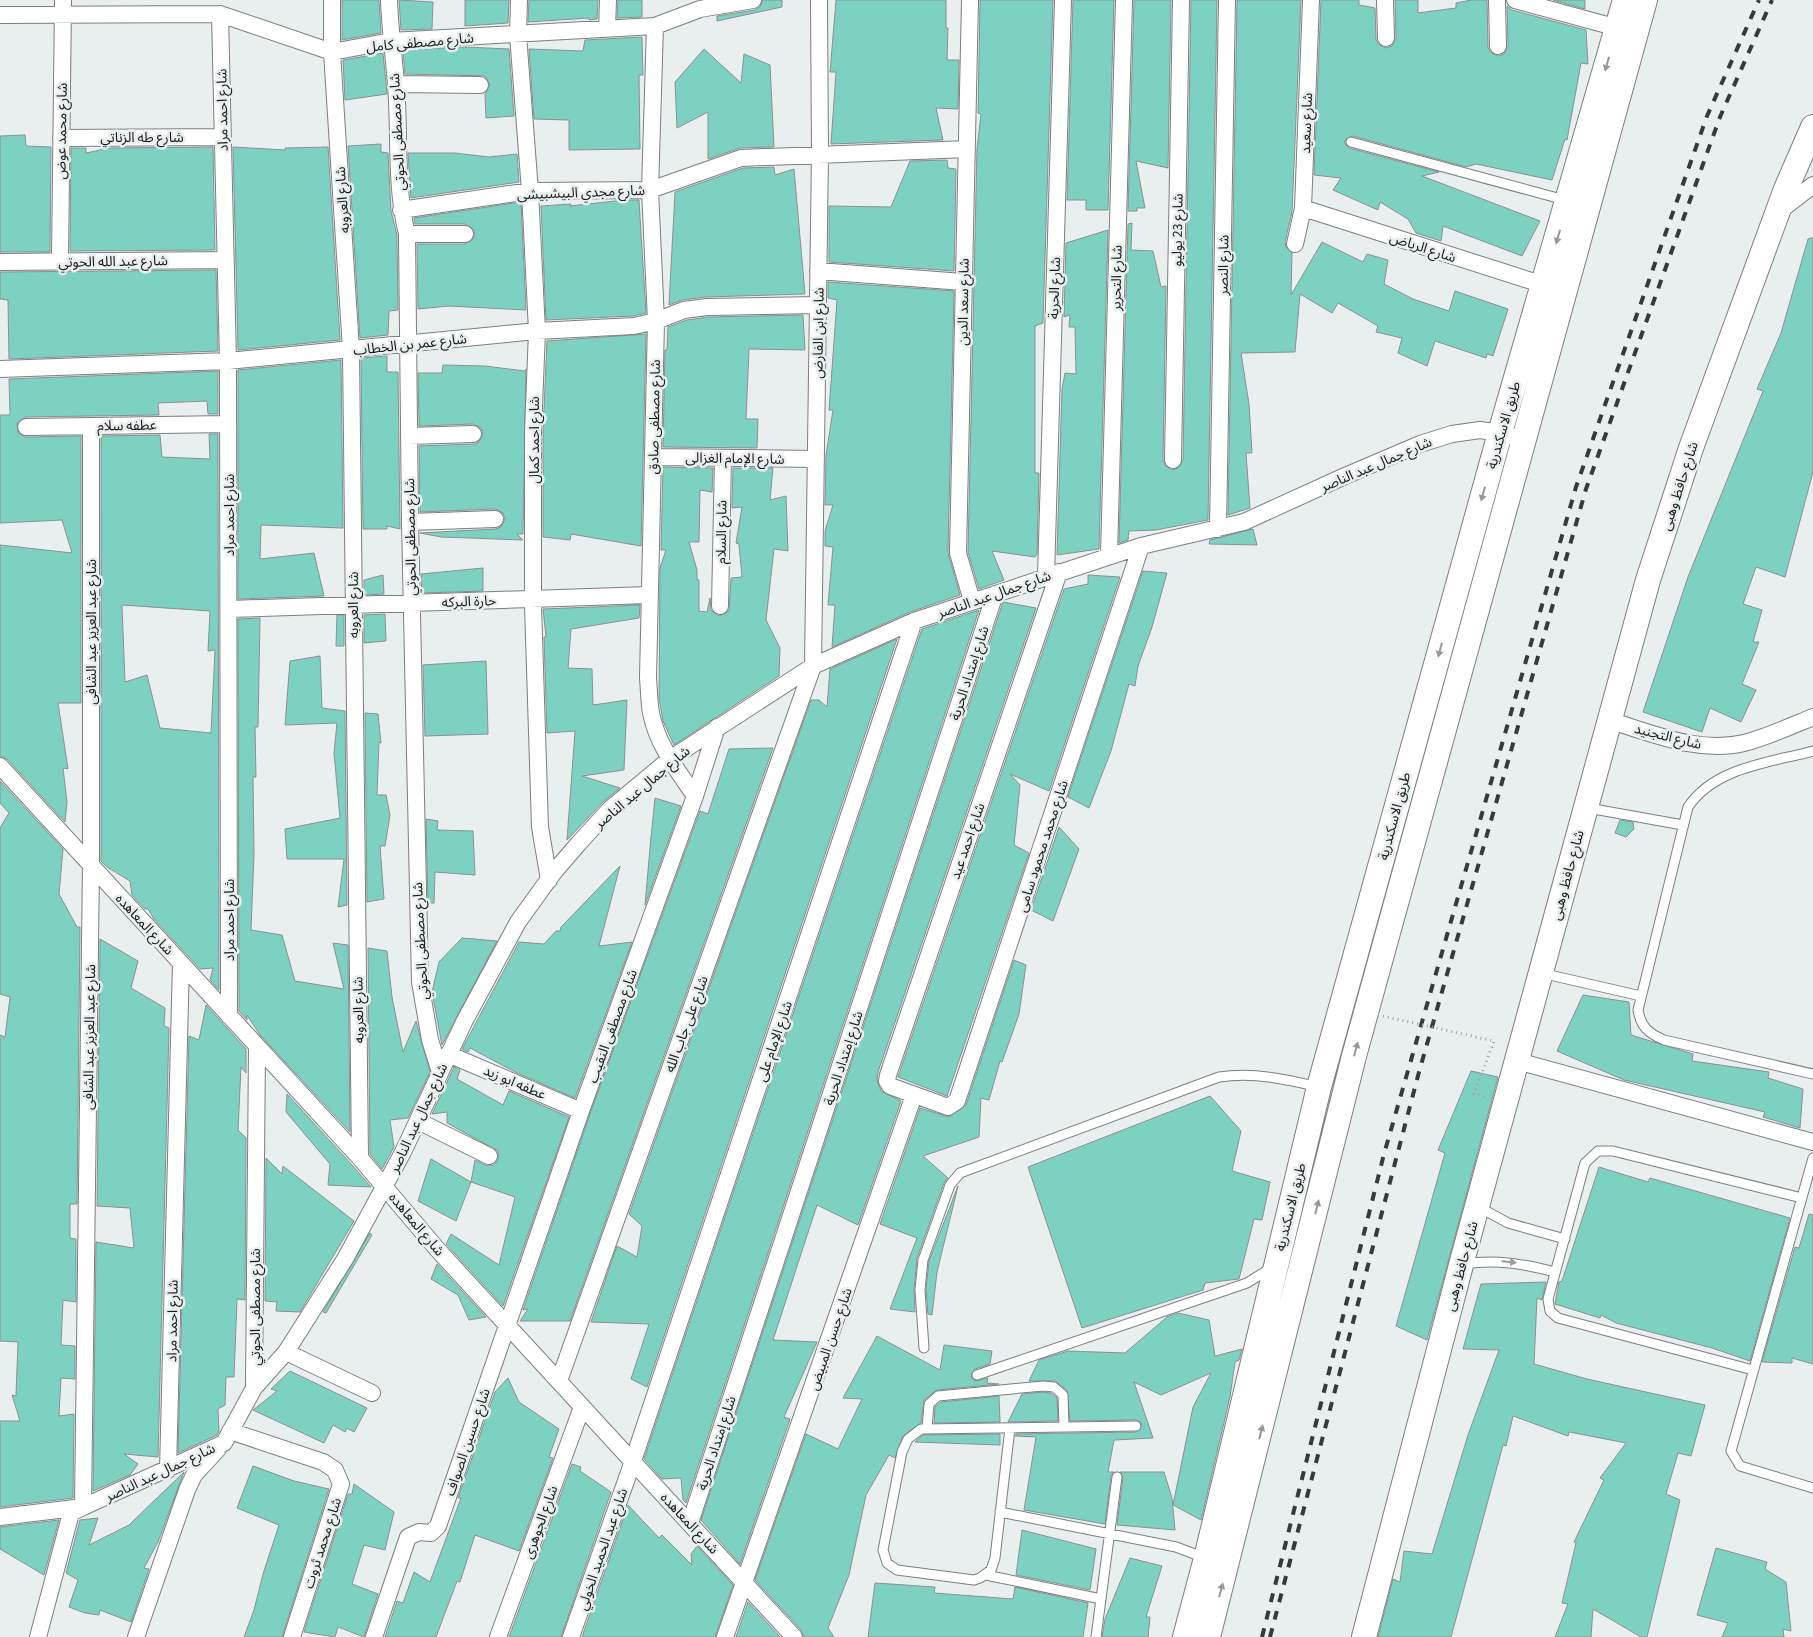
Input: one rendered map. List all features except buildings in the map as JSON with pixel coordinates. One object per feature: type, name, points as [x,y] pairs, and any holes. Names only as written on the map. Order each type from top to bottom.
[{"type":"main road","name":"طريق الاسكندرية","points":[[1185,1637],[1217,1561],[1311,1233],[1511,436],[1544,285],[1626,0]]},
{"type":"main road","name":"طريق الاسكندرية","points":[[1208,1637],[1217,1561],[1275,1266],[1319,1087],[1511,436],[1645,0]]},
{"type":"main road","name":"شارع حافظ وهبى","points":[[1364,1637],[1461,1265],[1608,720],[1648,580],[1690,448],[1777,212],[1813,127]]},
{"type":"main road","points":[[1286,1222],[1299,1233],[1311,1233]]},
{"type":"main road","points":[[1275,1266],[1289,1261],[1301,1268]]},
{"type":"street","name":"شارع العروبه","points":[[332,0],[332,52],[352,350],[352,606],[360,1158]]},
{"type":"street","name":"شارع مصطفى الحوتي","points":[[389,0],[396,84],[401,210],[407,234],[411,603],[420,982],[430,1040],[440,1072]]},
{"type":"street","name":"شارع احمد كمال","points":[[519,0],[518,35],[530,191],[537,331],[533,432],[533,599],[540,827],[548,880]]},
{"type":"street","points":[[607,29],[608,0]]},
{"type":"street","name":"شارع مصطفى كامل","points":[[0,15],[63,7],[188,7],[220,14],[332,52],[391,41],[655,26],[700,4],[753,0]]},
{"type":"street","name":"شارع ابن الفارض","points":[[813,666],[820,154],[819,0]]},
{"type":"street","name":"شارع سعد الدين","points":[[970,0],[958,553],[972,601]]},
{"type":"street","name":"شارع الحرية","points":[[1052,574],[1063,0]]},
{"type":"street","name":"شارع التحرير","points":[[1109,555],[1124,0]]},
{"type":"street","name":"شارع 23 يوليو","points":[[1173,460],[1181,0]]},
{"type":"street","name":"شارع النصر","points":[[1218,529],[1228,0]]},
{"type":"street","name":"شارع سعيد","points":[[1296,244],[1303,208],[1311,0]]},
{"type":"street","points":[[1385,0],[1386,38]]},
{"type":"street","points":[[1497,0],[1498,46]]},
{"type":"street","points":[[1515,0],[1618,28]]},
{"type":"street","name":"شارع محمد عوض","points":[[60,262],[63,7]]},
{"type":"street","name":"شارع احمد مراد","points":[[220,14],[228,361],[230,609],[229,1016]]},
{"type":"street","name":"شارع مصطفى صادق","points":[[655,26],[650,190],[656,321],[654,457],[648,595],[648,678],[651,713],[658,736],[670,759],[695,796]]},
{"type":"street","points":[[396,84],[480,85]]},
{"type":"street","name":"شارع طه الزناتي","points":[[61,138],[223,137]]},
{"type":"street","name":"شارع مجدي البيشبيشى","points":[[401,210],[530,191],[650,190],[742,158],[967,149]]},
{"type":"street","points":[[1777,212],[1813,185]]},
{"type":"street","name":"شارع الرياض","points":[[1303,208],[1544,285]]},
{"type":"street","points":[[407,234],[465,234]]},
{"type":"street","name":"شارع عبد الله الحوتي","points":[[0,262],[226,260]]},
{"type":"street","points":[[818,271],[963,282]]},
{"type":"street","name":"شارع عمر بن الخطاب","points":[[0,369],[228,361],[537,331],[634,326],[656,321],[684,310],[706,307],[818,305]]},
{"type":"street","name":"عطفه سلام","points":[[26,427],[228,424]]},
{"type":"street","name":"شارع عبد العزيز عبد الشافى","points":[[83,1507],[91,865],[91,426]]},
{"type":"street","name":"شارع جمال عبد الناصر","points":[[0,1517],[83,1507],[168,1470],[227,1437],[254,1388],[286,1352],[345,1259],[385,1187],[448,1054],[518,922],[548,880],[579,842],[610,809],[670,759],[717,727],[764,700],[813,666],[914,621],[1109,555],[1244,522],[1420,444],[1452,434],[1480,430],[1511,436]]},
{"type":"street","points":[[409,436],[473,434]]},
{"type":"street","name":"شارع الإمام الغزالى","points":[[654,457],[816,459]]},
{"type":"street","name":"شارع السلام","points":[[720,606],[723,458]]},
{"type":"street","points":[[410,522],[495,519]]},
{"type":"street","name":"شارع محمد محمود سامى","points":[[914,1094],[948,1106],[957,1102],[1141,546]]},
{"type":"street","name":"شارع احمد عيد","points":[[914,1094],[890,1086],[887,1081],[888,1074],[1052,574]]},
{"type":"street","name":"شارع إمتداد الحرية","points":[[690,1523],[995,594]]},
{"type":"street","name":"حارة البركه","points":[[230,609],[648,595]]},
{"type":"street","name":"شارع الإمام على","points":[[633,1461],[914,621]]},
{"type":"street","name":"شارع على جاب الله","points":[[559,1381],[813,666]]},
{"type":"street","name":"شارع التجنيد","points":[[1608,720],[1697,745],[1719,746],[1744,743],[1813,717]]},
{"type":"street","name":"شارع مصطفى النقيب","points":[[508,1326],[581,1110],[695,796],[717,727]]},
{"type":"street","name":"شارع المعاهده","points":[[0,766],[360,1158],[437,1249],[794,1637]]},
{"type":"street","name":"شارع احمد مراد","points":[[168,1470],[181,963]]},
{"type":"street","name":"شارع مصطفى الحوتي","points":[[254,1388],[257,1046]]},
{"type":"street","name":"عطفه ابو زيد","points":[[448,1054],[581,1110]]},
{"type":"street","points":[[1517,1061],[1813,1142]]},
{"type":"street","name":"شارع حسن المبيض","points":[[725,1637],[746,1583],[914,1094]]},
{"type":"street","points":[[418,1120],[489,1156]]},
{"type":"street","name":"شارع حسين الصواف","points":[[374,1637],[408,1537],[420,1532],[431,1533],[438,1526],[508,1326]]},
{"type":"street","points":[[286,1352],[372,1393]]},
{"type":"street","name":"شارع الجوهرى","points":[[498,1637],[582,1407]]},
{"type":"street","points":[[136,1637],[187,1490],[194,1475],[227,1437]]},
{"type":"street","name":"شارع محمد ثروت","points":[[227,1437],[323,1462],[336,1470],[341,1484],[292,1637]]},
{"type":"street","name":"شارع عبد الحميد الخولي","points":[[571,1637],[633,1461]]},
{"type":"street","points":[[38,1637],[71,1514],[83,1507]]},
{"type":"lane","points":[[1351,142],[1568,200]]},
{"type":"lane","points":[[1813,751],[1718,778],[1696,795],[1688,806],[1638,1010],[1641,1024],[1650,1034],[1664,1040],[1813,1074]]},
{"type":"lane","points":[[1585,808],[1683,826]]},
{"type":"lane","points":[[1540,972],[1641,996]]},
{"type":"lane","points":[[924,1348],[920,1290],[923,1260],[950,1185],[960,1173],[1219,1077],[1236,1074],[1268,1075],[1319,1087]]},
{"type":"lane","points":[[1753,1370],[1558,1318],[1550,1311],[1548,1305],[1585,1163],[1593,1154],[1606,1150],[1802,1198]]},
{"type":"lane","points":[[1813,1158],[1731,1445],[1732,1456],[1740,1466],[1813,1488]]},
{"type":"lane","points":[[1478,1206],[1508,1223],[1564,1239]]},
{"type":"lane","points":[[1461,1265],[1479,1262],[1515,1262],[1556,1272]]},
{"type":"lane","points":[[977,1375],[1247,1283],[1275,1266]]},
{"type":"lane","points":[[927,1428],[929,1404],[938,1396],[1043,1386],[1054,1387],[1064,1395],[1064,1427]]},
{"type":"lane","points":[[1010,1428],[995,1558],[991,1570],[980,1578],[968,1580],[897,1570],[887,1563],[883,1550],[904,1445],[914,1433],[927,1428],[1136,1426]]},
{"type":"lane","points":[[1096,1637],[1117,1477]]},
{"type":"lane","points":[[1000,1512],[1176,1547],[1217,1561]]},
{"type":"lane","points":[[986,1575],[1101,1599]]},
{"type":"path","points":[[1378,1015],[1494,1041],[1474,1094]]},
{"type":"railway","points":[[1262,1637],[1384,1154],[1576,487],[1707,116],[1759,0]]},
{"type":"railway","points":[[1270,1637],[1419,1072],[1586,489],[1720,117],[1772,0]]}]
